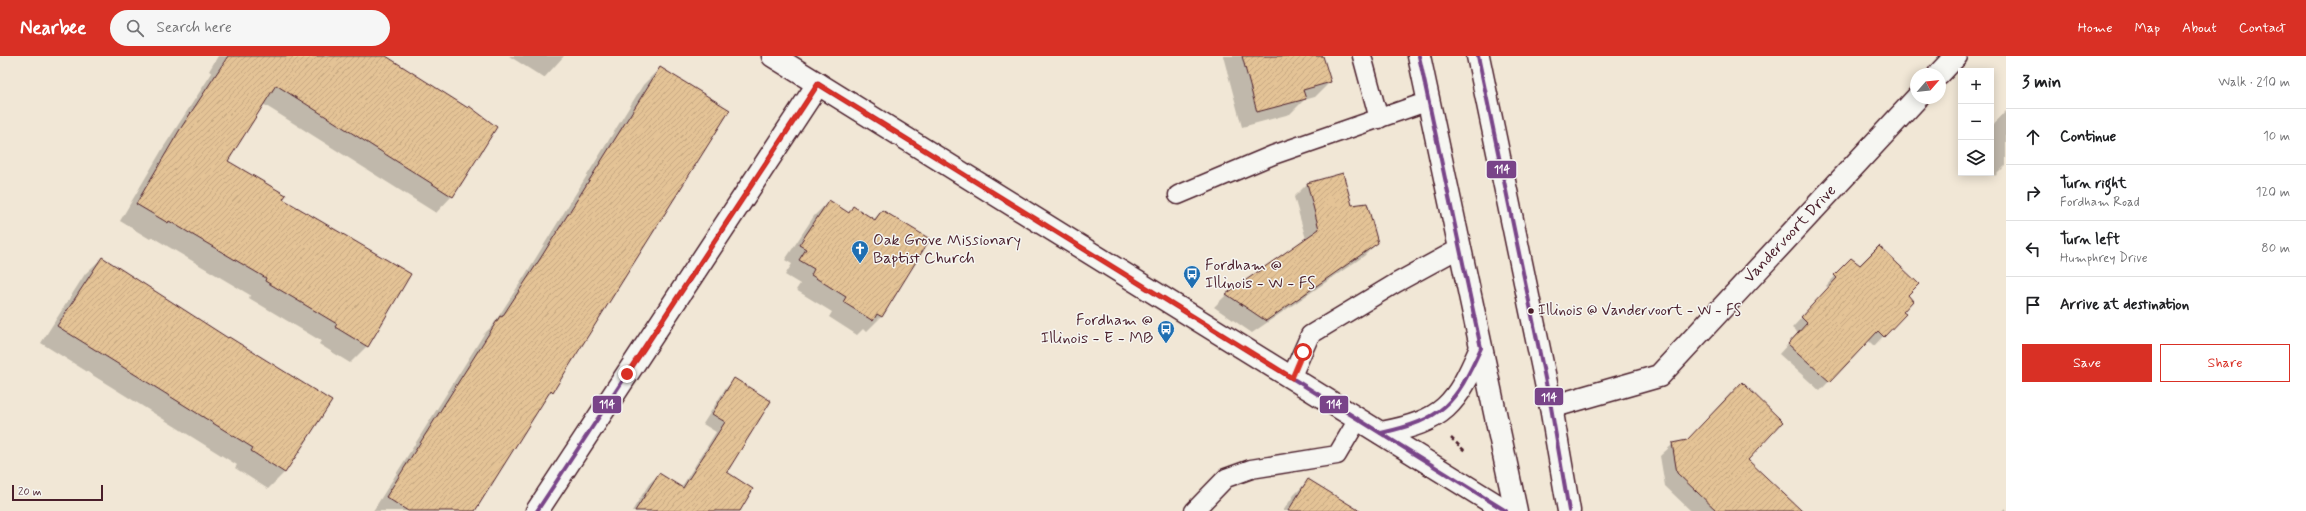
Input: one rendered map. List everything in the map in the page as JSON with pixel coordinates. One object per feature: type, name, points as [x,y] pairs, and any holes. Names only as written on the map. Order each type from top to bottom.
[{"type":"street","points":[[773,56],[1292,378],[1357,421],[1381,433],[1506,511]]},
{"type":"street","points":[[1419,56],[1516,511]]},
{"type":"street","points":[[1478,56],[1551,407],[1569,511]]},
{"type":"street","points":[[1945,68],[1956,56]]},
{"type":"street","points":[[537,511],[818,84]]},
{"type":"street","name":"Vandervoort Drive","points":[[1551,407],[1659,376],[1911,104]]},
{"type":"street","points":[[1381,433],[1411,428],[1431,418],[1456,398],[1464,386],[1481,348]]},
{"type":"lane","points":[[1362,56],[1379,119]]},
{"type":"lane","points":[[1178,195],[1274,155],[1429,101]]},
{"type":"lane","points":[[1292,378],[1310,335],[1396,283],[1460,248]]},
{"type":"lane","points":[[1194,511],[1226,478],[1250,469],[1337,455],[1357,421]]},
{"type":"path","points":[[1451,437],[1467,454]]},
{"type":"building","points":[[228,56],[386,56],[468,108],[469,106],[497,127],[453,197],[276,85],[228,161],[286,195],[283,199],[411,274],[368,347],[335,327],[337,324],[265,281],[266,278],[169,221],[168,223],[136,204],[179,131]]},
{"type":"building","points":[[1242,56],[1323,56],[1331,82],[1303,90],[1306,99],[1257,112]]},
{"type":"building","points":[[660,67],[730,110],[553,392],[551,390],[475,511],[408,511],[386,497],[500,316],[502,317],[540,259]]},
{"type":"building","points":[[1343,173],[1352,205],[1367,203],[1378,243],[1266,321],[1226,294],[1319,229],[1307,183]]},
{"type":"building","name":"Oak Grove Missionary Baptist Church","points":[[829,200],[849,213],[853,206],[875,220],[882,210],[930,239],[882,317],[877,314],[873,321],[843,302],[846,297],[811,275],[814,269],[799,260],[806,249],[799,245]]},
{"type":"building","points":[[1879,246],[1919,284],[1908,295],[1913,301],[1903,312],[1906,314],[1884,337],[1878,331],[1830,382],[1788,344],[1807,323],[1801,317],[1837,278],[1834,275],[1851,258],[1860,265]]},
{"type":"building","points":[[102,257],[228,338],[229,337],[332,401],[285,473],[251,451],[253,448],[57,326]]},
{"type":"building","points":[[734,378],[771,401],[727,472],[753,489],[740,511],[635,511],[659,473],[683,488],[725,422],[712,414]]},
{"type":"building","points":[[1742,382],[1783,422],[1748,460],[1802,511],[1717,511],[1677,473],[1672,443],[1687,440]]},
{"type":"building","points":[[1308,479],[1360,511],[1288,511]]},
{"type":"transit line","name":"114","points":[[1381,433],[1419,422],[1433,415],[1444,407],[1463,383],[1481,348],[1419,56]]},
{"type":"transit line","name":"114","points":[[1478,56],[1551,407],[1569,511]]},
{"type":"transit line","name":"114","points":[[818,84],[1506,511]]},
{"type":"transit line","name":"114","points":[[537,511],[818,84]]},
{"type":"place","name":"Oak Grove Missionary Baptist Church","points":[[860,264]]},
{"type":"place","name":"Fordham @ Illinois - W - FS","points":[[1192,289]]},
{"type":"place","name":"Illinois @ Vandervoort - W - FS","points":[[1531,311]]},
{"type":"place","name":"Fordham @ Illinois - E - MB","points":[[1166,344]]},
{"type":"route","points":[[627,374],[800,114],[818,84],[1292,378],[1303,352]]}]
